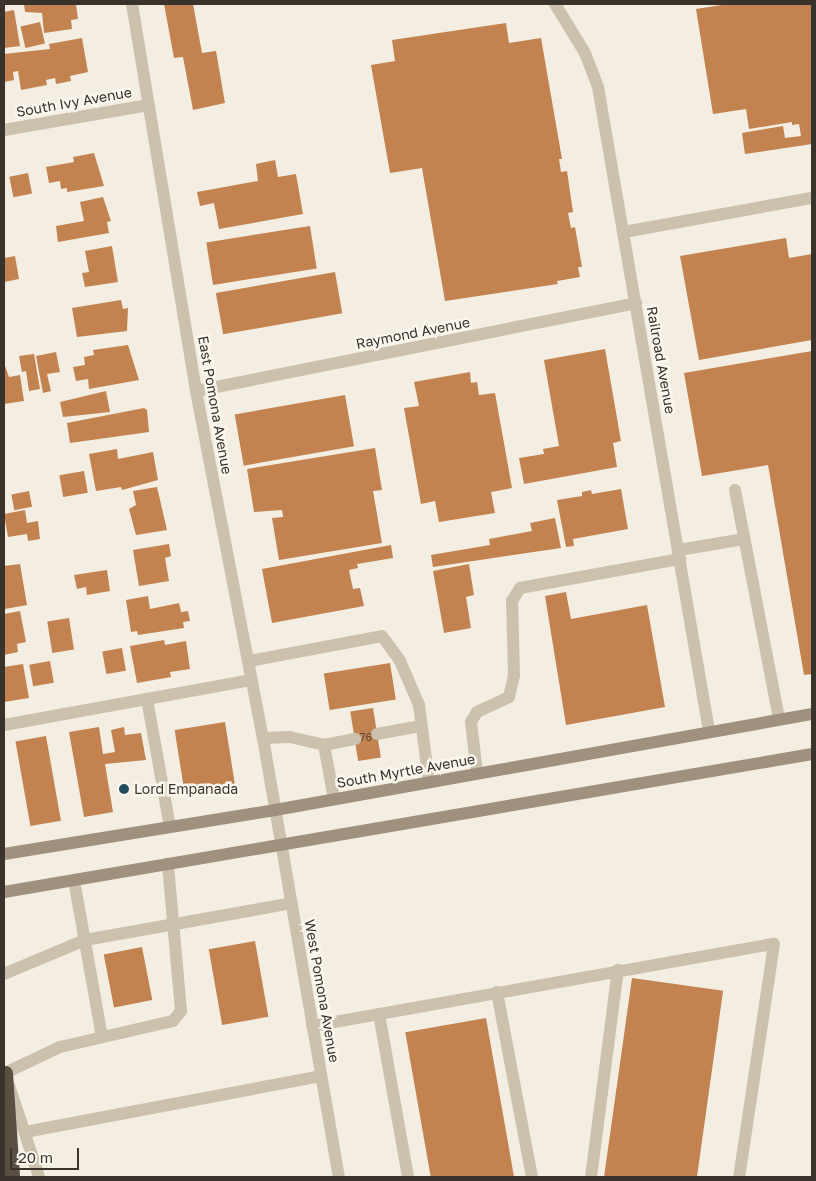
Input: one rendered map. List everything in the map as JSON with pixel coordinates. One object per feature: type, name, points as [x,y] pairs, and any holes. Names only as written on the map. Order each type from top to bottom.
[{"type":"highway","points":[[5,1069],[12,1177]]},
{"type":"main road","name":"South Myrtle Avenue","points":[[4,854],[275,810],[812,714]]},
{"type":"main road","points":[[4,892],[812,754]]},
{"type":"street","name":"East Pomona Avenue","points":[[132,4],[196,391],[249,661],[275,810]]},
{"type":"street","name":"Railroad Avenue","points":[[555,4],[585,53],[598,86],[709,731]]},
{"type":"street","name":"South Ivy Avenue","points":[[4,130],[149,105]]},
{"type":"street","points":[[624,232],[812,198]]},
{"type":"street","name":"Raymond Avenue","points":[[196,391],[636,303]]},
{"type":"street","points":[[735,490],[779,719]]},
{"type":"street","points":[[477,773],[470,722],[477,712],[509,697],[514,676],[512,601],[520,588],[744,539]]},
{"type":"street","points":[[249,661],[382,636],[400,661],[419,706],[429,782]]},
{"type":"street","points":[[4,724],[252,680]]},
{"type":"street","points":[[147,699],[170,827]]},
{"type":"street","points":[[377,734],[421,726]]},
{"type":"street","points":[[263,738],[290,737],[324,745],[355,739]]},
{"type":"street","points":[[324,745],[334,799]]},
{"type":"street","name":"West Pomona Avenue","points":[[275,810],[338,1177]]},
{"type":"street","points":[[40,1177],[5,1069],[60,1047],[173,1022],[181,1011],[168,864]]},
{"type":"street","points":[[74,880],[102,1038]]},
{"type":"street","points":[[4,974],[84,940],[292,903]]},
{"type":"street","points":[[312,1026],[618,970],[774,944],[739,1177]]},
{"type":"street","points":[[591,1177],[618,970]]},
{"type":"street","points":[[497,992],[532,1177]]},
{"type":"street","points":[[379,1014],[408,1177]]},
{"type":"street","points":[[24,1132],[321,1076]]},
{"type":"building","points":[[24,4],[76,4],[78,19],[71,20],[72,29],[44,33],[42,13],[25,12]]},
{"type":"building","points":[[164,4],[193,4],[202,53],[216,51],[225,103],[193,110],[183,57],[174,58]]},
{"type":"building","points":[[728,4],[812,4],[812,144],[745,154],[742,133],[783,126],[785,138],[801,136],[799,124],[792,125],[792,122],[749,129],[746,109],[713,114],[696,9]]},
{"type":"building","points":[[14,10],[20,46],[4,48],[4,12]]},
{"type":"building","points":[[40,22],[45,43],[25,48],[21,26]]},
{"type":"building","points":[[506,23],[509,43],[541,38],[562,159],[559,159],[561,172],[567,171],[573,212],[568,213],[571,228],[575,227],[582,267],[578,267],[580,277],[557,281],[558,284],[445,301],[422,168],[390,173],[371,65],[395,61],[392,40]]},
{"type":"building","points":[[82,38],[88,72],[70,76],[71,81],[56,84],[55,78],[46,80],[47,85],[21,90],[18,71],[13,72],[14,80],[4,82],[4,54],[50,49],[49,44]]},
{"type":"building","points":[[94,153],[104,186],[67,192],[67,188],[61,189],[60,181],[49,183],[46,167],[74,162],[73,157]]},
{"type":"building","points":[[275,160],[278,177],[296,174],[303,214],[219,229],[214,203],[200,206],[197,192],[258,181],[256,164]]},
{"type":"building","points":[[28,173],[32,194],[13,197],[9,177]]},
{"type":"building","points":[[103,197],[111,221],[107,222],[109,233],[58,242],[56,226],[84,221],[80,202]]},
{"type":"building","points":[[310,226],[317,268],[213,285],[206,242]]},
{"type":"building","points":[[786,238],[789,258],[812,254],[812,340],[699,360],[680,256]]},
{"type":"building","points":[[112,246],[118,282],[85,287],[82,273],[89,272],[85,251]]},
{"type":"building","points":[[15,256],[19,279],[4,282],[4,258]]},
{"type":"building","points":[[335,272],[342,313],[223,334],[216,293]]},
{"type":"building","points":[[121,300],[123,309],[128,308],[127,331],[77,337],[72,308]]},
{"type":"building","points":[[128,345],[139,380],[89,389],[88,379],[76,381],[73,367],[85,365],[84,357],[94,355],[93,350]]},
{"type":"building","points":[[605,349],[621,441],[613,443],[617,467],[524,484],[519,458],[544,454],[543,449],[559,446],[544,360]]},
{"type":"building","points":[[812,351],[812,674],[804,675],[768,465],[702,476],[684,373]]},
{"type":"building","points":[[56,352],[60,372],[47,374],[51,391],[43,393],[36,356]]},
{"type":"building","points":[[34,354],[40,389],[29,391],[26,371],[22,372],[19,356]]},
{"type":"building","points":[[4,363],[9,377],[20,375],[24,401],[4,404]]},
{"type":"building","points":[[470,372],[471,383],[477,382],[479,395],[495,393],[512,488],[491,492],[495,513],[439,522],[435,501],[421,504],[404,408],[419,406],[414,382]]},
{"type":"building","points":[[106,391],[110,412],[63,417],[60,402]]},
{"type":"building","points":[[345,395],[354,446],[244,466],[235,414]]},
{"type":"building","points":[[144,408],[147,410],[149,432],[70,443],[67,423]]},
{"type":"building","points":[[375,448],[382,490],[373,491],[382,543],[279,560],[272,518],[283,517],[282,510],[254,512],[247,469]]},
{"type":"building","points":[[117,449],[118,459],[153,452],[158,480],[122,490],[121,487],[96,491],[89,454]]},
{"type":"building","points":[[84,471],[88,493],[63,497],[59,475]]},
{"type":"building","points":[[157,487],[167,530],[136,535],[129,509],[136,505],[133,491]]},
{"type":"building","points":[[621,489],[628,529],[573,539],[574,546],[566,547],[557,500],[582,496],[582,492],[591,490],[592,494]]},
{"type":"building","points":[[29,491],[32,507],[14,510],[11,494]]},
{"type":"building","points":[[25,510],[27,523],[38,521],[40,539],[28,541],[27,534],[8,537],[4,514]]},
{"type":"building","points":[[555,518],[561,548],[433,567],[431,555],[490,545],[489,539],[532,531],[530,523]]},
{"type":"building","points":[[169,544],[171,556],[165,558],[169,581],[139,586],[133,550]]},
{"type":"building","points":[[391,545],[393,558],[357,564],[358,568],[349,570],[353,589],[360,588],[364,606],[272,623],[262,569]]},
{"type":"building","points":[[20,564],[27,605],[5,609],[4,566]]},
{"type":"building","points":[[469,564],[474,595],[466,597],[471,628],[444,633],[433,571]]},
{"type":"building","points":[[107,570],[110,591],[87,595],[86,587],[77,589],[74,575]]},
{"type":"building","points":[[566,592],[571,619],[647,605],[665,707],[566,725],[545,596]]},
{"type":"building","points":[[148,596],[150,609],[179,603],[181,612],[188,611],[190,621],[183,622],[184,628],[138,635],[137,631],[131,632],[126,600]]},
{"type":"building","points":[[20,611],[26,642],[17,644],[18,652],[4,655],[4,614]]},
{"type":"building","points":[[69,618],[74,650],[52,653],[47,621]]},
{"type":"building","points":[[164,640],[165,645],[186,641],[190,669],[170,672],[171,677],[137,683],[130,646]]},
{"type":"building","points":[[122,648],[126,671],[106,674],[102,651]]},
{"type":"building","points":[[50,661],[54,683],[33,686],[29,665]]},
{"type":"building","points":[[390,663],[396,700],[330,710],[324,673]]},
{"type":"building","points":[[23,664],[29,698],[4,702],[4,667]]},
{"type":"building","points":[[373,708],[381,757],[358,761],[350,712]]},
{"type":"building","points":[[225,722],[235,786],[185,794],[175,730]]},
{"type":"building","points":[[99,727],[103,754],[115,752],[111,730],[124,727],[125,735],[141,733],[146,760],[105,764],[113,812],[84,817],[69,732]]},
{"type":"building","points":[[46,736],[61,821],[30,826],[15,741]]},
{"type":"building","points":[[255,941],[268,1017],[222,1025],[209,949]]},
{"type":"building","points":[[142,947],[152,1000],[114,1007],[104,954]]},
{"type":"building","points":[[632,978],[723,991],[697,1177],[604,1177]]},
{"type":"building","points":[[486,1018],[514,1177],[431,1177],[405,1032]]},
{"type":"place","name":"Lord Empanada","points":[[124,789]]}]
